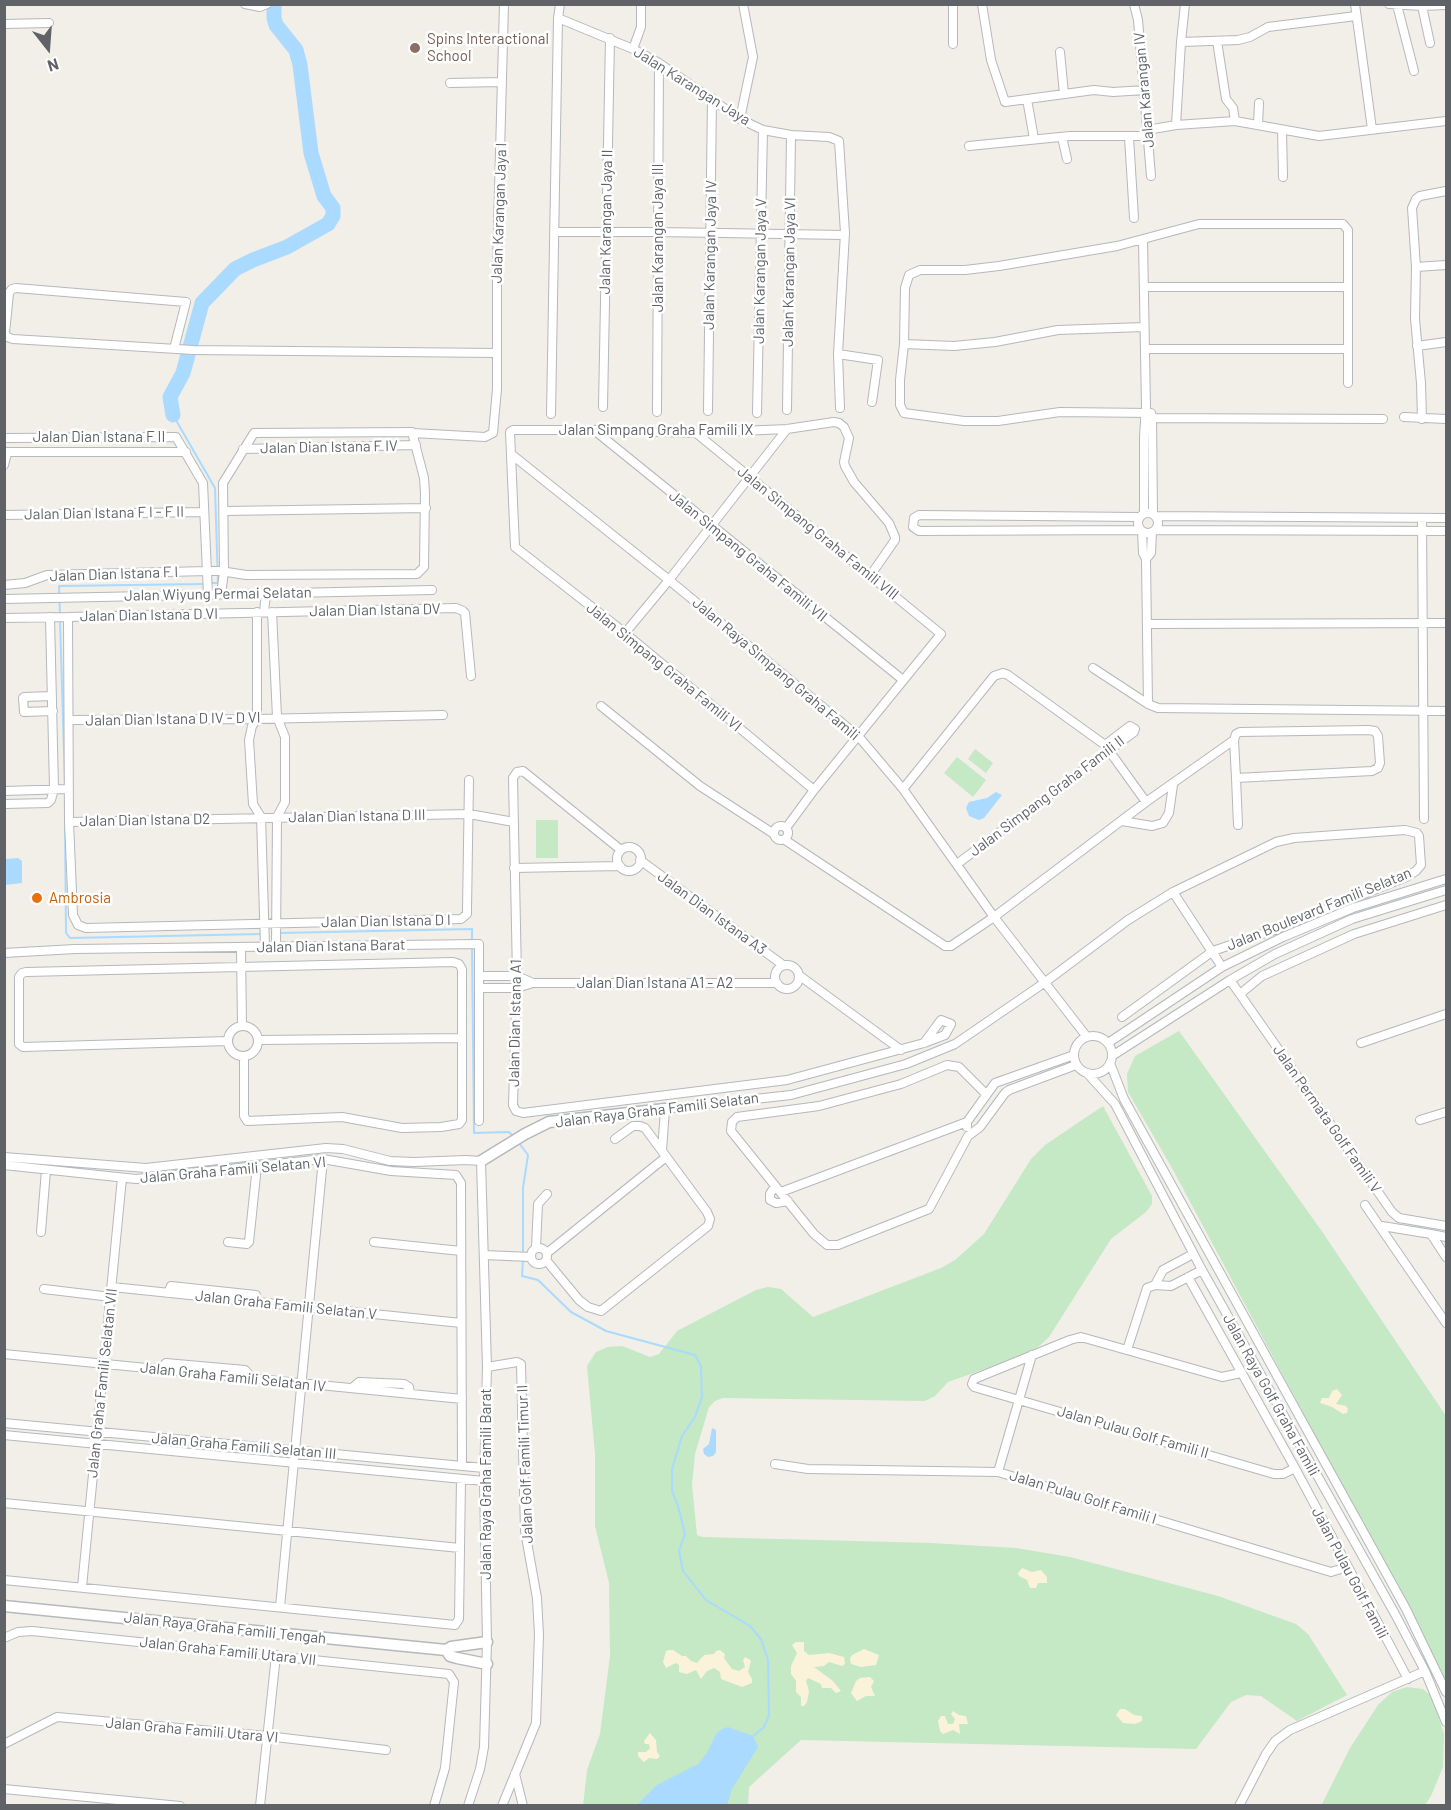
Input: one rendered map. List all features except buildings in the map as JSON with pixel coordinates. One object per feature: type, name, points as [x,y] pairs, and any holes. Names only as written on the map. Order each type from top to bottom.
[{"type":"street","points":[[245,4],[264,5]]},
{"type":"street","name":"Jalan Karangan Jaya I","points":[[411,432],[485,437],[493,433],[497,353],[504,4]]},
{"type":"street","points":[[551,414],[560,4]]},
{"type":"street","points":[[633,49],[641,27],[641,4]]},
{"type":"street","points":[[740,119],[753,57],[742,4]]},
{"type":"street","points":[[952,44],[953,4]]},
{"type":"street","points":[[982,4],[991,60],[1006,102],[1094,90],[1145,90]]},
{"type":"street","name":"Jalan Karangan IV","points":[[1134,4],[1138,20],[1145,90],[1151,176]]},
{"type":"street","points":[[1176,125],[1185,4]]},
{"type":"street","points":[[1355,4],[1372,129]]},
{"type":"street","points":[[1389,4],[1446,5]]},
{"type":"street","points":[[1397,5],[1414,71]]},
{"type":"street","points":[[1421,5],[1430,43]]},
{"type":"street","points":[[1181,42],[1250,37],[1268,27],[1356,16]]},
{"type":"street","name":"Jalan Karangan Jaya","points":[[558,18],[610,38],[659,63],[740,119],[763,130],[791,135],[829,137],[839,141],[844,235]]},
{"type":"street","points":[[4,24],[49,23]]},
{"type":"street","name":"Jalan Karangan Jaya II","points":[[603,407],[610,38]]},
{"type":"street","points":[[1217,41],[1226,99],[1233,108],[1235,121]]},
{"type":"street","points":[[1060,52],[1064,94]]},
{"type":"street","name":"Jalan Karangan Jaya III","points":[[657,412],[659,63]]},
{"type":"street","points":[[450,83],[502,82]]},
{"type":"street","name":"Jalan Karangan Jaya IV","points":[[708,411],[712,98]]},
{"type":"street","points":[[1027,99],[1034,139]]},
{"type":"street","points":[[1258,125],[1259,103]]},
{"type":"street","points":[[969,146],[1062,137],[1129,137],[1176,125],[1235,121],[1319,135],[1446,121]]},
{"type":"street","name":"Jalan Karangan Jaya V","points":[[757,413],[763,130]]},
{"type":"street","points":[[1282,130],[1283,177]]},
{"type":"street","name":"Jalan Karangan Jaya VI","points":[[787,410],[791,135]]},
{"type":"street","points":[[1062,137],[1067,159]]},
{"type":"street","points":[[1129,137],[1134,218]]},
{"type":"street","points":[[1422,419],[1415,319],[1416,267],[1413,203],[1424,194],[1446,191]]},
{"type":"street","points":[[1348,383],[1348,230],[1343,224],[1199,224],[1178,228],[1143,240],[999,266],[914,272],[909,275],[905,288],[904,345],[899,401],[901,409],[908,414],[964,421],[986,421],[1060,412],[1383,419]]},
{"type":"street","points":[[554,232],[844,235],[838,354],[840,408]]},
{"type":"street","points":[[1143,240],[1148,414],[1148,515],[1138,526],[1147,531]]},
{"type":"street","points":[[1416,267],[1446,265]]},
{"type":"street","points":[[1144,287],[1347,287]]},
{"type":"street","points":[[178,349],[186,302],[16,288],[9,293],[5,333],[8,337],[178,349],[193,350],[497,353]]},
{"type":"street","points":[[904,345],[954,346],[995,342],[1058,330],[1144,327]]},
{"type":"street","points":[[1417,346],[1446,342]]},
{"type":"street","points":[[1145,349],[1347,349]]},
{"type":"street","points":[[838,354],[878,360],[872,402]]},
{"type":"street","points":[[1404,417],[1446,419]]},
{"type":"street","name":"Jalan Simpang Graha Famili IX","points":[[513,544],[510,433],[513,430],[696,433],[787,429],[834,422],[841,425],[848,435],[845,466],[854,482],[889,523],[895,537],[870,576]]},
{"type":"street","points":[[625,633],[787,429]]},
{"type":"street","name":"Jalan Simpang Graha Famili VII","points":[[594,430],[903,680]]},
{"type":"street","name":"Jalan Dian Istana F IV","points":[[221,594],[223,483],[256,432],[411,432]]},
{"type":"street","name":"Jalan Dian Istana F I","points":[[4,585],[25,583],[47,575],[223,571],[246,575],[417,574],[424,567],[426,508],[424,478],[411,432]]},
{"type":"street","name":"Jalan Simpang Graha Famili VIII","points":[[696,433],[941,632],[903,680]]},
{"type":"street","name":"Jalan Dian Istana F II","points":[[4,438],[175,437],[204,483],[208,592]]},
{"type":"street","name":"Jalan Dian Istana F IV","points":[[243,449],[416,445]]},
{"type":"street","name":"Jalan Dian Istana F II","points":[[4,465],[6,453],[186,452]]},
{"type":"street","name":"Jalan Raya Simpang Graha Famili","points":[[511,454],[669,580],[859,737],[903,789],[994,917],[1087,1037]]},
{"type":"street","points":[[224,511],[426,508]]},
{"type":"street","name":"Jalan Dian Istana F I - F II","points":[[4,515],[204,512]]},
{"type":"street","points":[[1446,518],[919,515],[914,518],[913,527],[919,531],[1446,531]]},
{"type":"street","points":[[1147,531],[1158,523],[1148,515]]},
{"type":"street","points":[[1422,518],[1424,819]]},
{"type":"street","points":[[1147,531],[1151,553],[1146,559],[1148,704]]},
{"type":"street","name":"Jalan Simpang Graha Famili VI","points":[[513,544],[516,549],[625,633],[814,790]]},
{"type":"street","name":"Jalan Wiyung Permai Selatan","points":[[4,600],[208,592],[221,594],[432,590]]},
{"type":"street","points":[[265,945],[261,817],[253,804],[249,740],[252,726],[257,719],[266,593]]},
{"type":"street","name":"Jalan Dian Istana DV","points":[[264,612],[460,609],[465,614],[471,676]]},
{"type":"street","name":"Jalan Dian Istana D VI","points":[[69,822],[67,789],[69,720],[58,617],[264,612]]},
{"type":"street","name":"Jalan Dian Istana D III","points":[[264,612],[278,717],[285,737],[285,802],[277,817],[469,814],[514,822]]},
{"type":"street","points":[[4,618],[58,617],[52,696],[55,789],[48,803],[4,804]]},
{"type":"street","points":[[1148,624],[1446,623]]},
{"type":"street","points":[[1093,668],[1148,704],[1158,708],[1446,711]]},
{"type":"street","points":[[903,789],[994,676],[998,674],[1008,675],[1108,747],[1146,802]]},
{"type":"street","points":[[785,840],[788,837],[786,828],[814,790],[903,680]]},
{"type":"street","points":[[52,696],[22,698],[24,712],[53,711]]},
{"type":"street","points":[[601,706],[700,786],[774,834],[776,839],[785,840],[945,946],[956,944],[994,917],[1146,802],[1234,740]]},
{"type":"street","name":"Jalan Dian Istana D IV - D VI","points":[[69,720],[443,715]]},
{"type":"street","points":[[1236,778],[1372,771],[1378,768],[1380,763],[1378,736],[1375,731],[1368,730],[1244,730],[1236,734],[1234,740],[1238,825]]},
{"type":"street","name":"Jalan Simpang Graha Famili II","points":[[957,864],[1108,747]]},
{"type":"street","name":"Jalan Dian Istana A1","points":[[621,850],[523,771],[517,772],[513,778],[517,976],[513,1104],[516,1111],[523,1113],[787,1080],[924,1043]]},
{"type":"street","name":"Jalan Dian Istana D I","points":[[264,925],[461,919],[467,914],[469,780]]},
{"type":"street","points":[[1122,821],[1152,826],[1163,823],[1169,813],[1173,785]]},
{"type":"street","points":[[4,790],[67,789]]},
{"type":"street","points":[[276,945],[277,817]]},
{"type":"street","name":"Jalan Dian Istana D2","points":[[264,925],[86,928],[78,925],[73,915],[69,822],[277,817]]},
{"type":"street","points":[[774,834],[778,827],[786,828]]},
{"type":"street","name":"Jalan Boulevard Famili Selatan","points":[[1044,983],[1128,920],[1173,892],[1284,839],[1406,830],[1414,831],[1419,836],[1421,865],[1406,877],[1277,929],[1213,951],[1122,1017]]},
{"type":"street","points":[[514,868],[620,866],[632,870],[640,861],[640,856],[634,848],[621,850],[617,858],[620,866]]},
{"type":"street","name":"Jalan Dian Istana A3","points":[[640,861],[783,965]]},
{"type":"street","name":"Jalan Boulevard Famili Selatan","points":[[1108,1043],[1222,967],[1283,937],[1353,908],[1446,879]]},
{"type":"street","name":"Jalan Boulevard Famili Selatan","points":[[1111,1060],[1230,980],[1275,954],[1352,919],[1446,890]]},
{"type":"street","name":"Jalan Boulevard Famili Selatan","points":[[1173,892],[1222,967]]},
{"type":"street","points":[[1240,994],[1262,976],[1354,934],[1446,905]]},
{"type":"street","name":"Jalan Dian Istana Barat","points":[[4,953],[75,949],[241,949],[265,945],[479,944],[481,988],[479,1121]]},
{"type":"street","points":[[241,949],[243,1026]]},
{"type":"street","points":[[228,1041],[22,1047],[19,1044],[19,977],[22,972],[453,962],[459,964],[462,969],[462,1120],[459,1124],[402,1128],[342,1117],[247,1121],[244,1116],[244,1056]]},
{"type":"street","points":[[800,976],[799,982],[791,989],[780,987],[775,975],[779,967],[792,965],[800,976],[901,1050]]},
{"type":"street","name":"Jalan Dian Istana A1 - A2","points":[[480,976],[517,976],[533,983]]},
{"type":"street","name":"Jalan Permata Golf Famili V","points":[[1230,980],[1392,1212],[1399,1218],[1442,1225]]},
{"type":"street","name":"Jalan Dian Istana A1 - A2","points":[[481,988],[517,988],[533,983],[777,983]]},
{"type":"street","name":"Jalan Raya Graha Famili Selatan","points":[[481,1161],[525,1134],[558,1120],[790,1095],[906,1064],[964,1040],[1044,983]]},
{"type":"street","points":[[1361,1043],[1446,1014]]},
{"type":"street","points":[[243,1026],[253,1030],[258,1040],[254,1051],[244,1056],[233,1052],[228,1041],[232,1031],[243,1026]]},
{"type":"street","points":[[1087,1037],[1098,1037],[1108,1043],[1111,1060],[1103,1071],[1087,1073],[1076,1065],[1074,1054],[1077,1043],[1087,1037]]},
{"type":"street","points":[[258,1040],[461,1038]]},
{"type":"street","points":[[788,1201],[776,1203],[770,1200],[770,1194],[778,1189],[967,1122],[986,1094],[999,1080],[1074,1054]]},
{"type":"street","name":"Jalan Raya Golf Graha Famili","points":[[1111,1060],[1124,1099],[1406,1609],[1446,1692]]},
{"type":"street","points":[[986,1094],[958,1067],[947,1065],[901,1084],[819,1106],[737,1117],[732,1122],[731,1131],[814,1234],[827,1245],[834,1245],[932,1208],[968,1136],[980,1127],[1009,1090],[1076,1065]]},
{"type":"street","name":"Jalan Raya Golf Graha Famili","points":[[1087,1073],[1114,1104],[1193,1254],[1395,1614],[1425,1671],[1446,1722]]},
{"type":"street","points":[[484,1255],[529,1257],[539,1264],[664,1154],[664,1109]]},
{"type":"street","points":[[1420,1120],[1446,1112]]},
{"type":"street","points":[[967,1122],[980,1127]]},
{"type":"street","points":[[967,1122],[968,1136]]},
{"type":"street","points":[[536,1248],[540,1248],[579,1300],[588,1307],[601,1311],[708,1226],[710,1220],[707,1212],[645,1128],[633,1126],[615,1139]]},
{"type":"street","points":[[4,1156],[146,1168],[326,1148],[342,1149],[390,1161],[481,1161]]},
{"type":"street","points":[[280,1607],[323,1160]]},
{"type":"street","name":"Jalan Graha Famili Selatan VI","points":[[4,1166],[136,1179],[323,1160],[391,1171],[456,1175],[461,1183],[462,1466]]},
{"type":"street","name":"Jalan Raya Graha Famili Barat","points":[[468,1806],[480,1769],[484,1747],[487,1664],[484,1468],[487,1367],[481,1161]]},
{"type":"street","points":[[228,1242],[247,1244],[249,1242],[258,1166]]},
{"type":"street","points":[[41,1232],[46,1170]]},
{"type":"street","name":"Jalan Graha Famili Selatan VII","points":[[82,1587],[122,1178]]},
{"type":"street","points":[[529,1257],[536,1248],[538,1204],[547,1194]]},
{"type":"street","points":[[1365,1204],[1446,1323]]},
{"type":"street","points":[[1442,1225],[1446,1216]]},
{"type":"street","points":[[1382,1226],[1446,1237]]},
{"type":"street","points":[[1431,1234],[1446,1257]]},
{"type":"street","points":[[374,1242],[461,1251]]},
{"type":"street","points":[[1155,1285],[1163,1270],[1193,1254]]},
{"type":"street","points":[[1127,1350],[1147,1288],[1155,1285],[1171,1286],[1202,1270]]},
{"type":"street","name":"Jalan Pulau Golf Famili","points":[[1188,1277],[1408,1679]]},
{"type":"street","name":"Jalan Graha Famili Selatan V","points":[[44,1289],[168,1293],[461,1323]]},
{"type":"street","points":[[998,1472],[1032,1355],[1081,1337],[1222,1377],[1240,1373]]},
{"type":"street","name":"Jalan Graha Famili Selatan IV","points":[[4,1354],[462,1399]]},
{"type":"street","name":"Jalan Pulau Golf Famili II","points":[[1032,1355],[974,1379],[972,1384],[974,1387],[1274,1474],[1294,1468]]},
{"type":"street","name":"Jalan Golf Famili Timur II","points":[[487,1367],[518,1362],[521,1364],[525,1531],[537,1598],[539,1635],[537,1716],[502,1806]]},
{"type":"street","name":"Jalan Graha Famili Selatan III","points":[[4,1423],[484,1468]]},
{"type":"street","name":"Jalan Graha Famili Selatan III","points":[[4,1436],[484,1481]]},
{"type":"street","name":"Jalan Pulau Golf Famili I","points":[[774,1464],[808,1469],[998,1472],[1331,1572],[1347,1567]]},
{"type":"street","points":[[4,1580],[455,1625],[459,1618],[461,1479]]},
{"type":"street","points":[[4,1503],[460,1548]]},
{"type":"street","name":"Jalan Raya Graha Famili Tengah","points":[[4,1606],[446,1650],[450,1647],[487,1642]]},
{"type":"street","points":[[1395,1614],[1406,1609]]},
{"type":"street","name":"Jalan Graha Famili Utara VII","points":[[4,1638],[18,1632],[32,1631],[445,1673],[453,1677],[454,1682],[445,1768],[434,1806]]},
{"type":"street","name":"Jalan Raya Graha Famili Tengah","points":[[446,1650],[450,1656],[487,1664]]},
{"type":"street","points":[[260,1806],[276,1655]]},
{"type":"street","points":[[1239,1806],[1266,1754],[1275,1741],[1290,1730],[1425,1671]]},
{"type":"street","name":"Jalan Graha Famili Utara VI","points":[[4,1744],[57,1717],[267,1736],[386,1750]]},
{"type":"street","points":[[515,1773],[523,1806]]},
{"type":"street","points":[[4,1789],[180,1806]]},
{"type":"green space","points":[[975,749],[993,763],[986,773],[968,759]]},
{"type":"green space","points":[[957,757],[986,780],[973,797],[944,773]]},
{"type":"green space","points":[[536,820],[558,820],[558,858],[536,858]]},
{"type":"green space","points":[[1179,1031],[1321,1230],[1446,1416],[1446,1684],[1172,1168],[1128,1092],[1127,1074],[1135,1056]]},
{"type":"green space","points":[[1103,1106],[1152,1196],[1152,1204],[1146,1212],[1111,1239],[1049,1337],[1038,1347],[1022,1356],[948,1382],[935,1396],[925,1401],[723,1398],[715,1401],[709,1407],[695,1454],[692,1485],[697,1535],[1016,1548],[1070,1557],[1218,1596],[1296,1624],[1308,1634],[1347,1695],[1297,1721],[1261,1696],[1246,1695],[1231,1702],[1196,1749],[801,1740],[749,1787],[748,1805],[583,1806],[587,1770],[600,1734],[610,1656],[609,1583],[595,1526],[595,1454],[587,1366],[596,1352],[608,1347],[622,1346],[650,1357],[659,1354],[677,1331],[756,1290],[768,1287],[781,1289],[813,1317],[941,1268],[955,1260],[984,1234],[1031,1159],[1045,1145]]},
{"type":"green space","points":[[1407,1687],[1423,1689],[1432,1697],[1444,1734],[1443,1767],[1425,1805],[1321,1806],[1350,1748],[1378,1705],[1392,1692]]},
{"type":"sand","points":[[1337,1389],[1342,1395],[1336,1404],[1346,1406],[1347,1413],[1343,1414],[1320,1403],[1322,1398],[1329,1398],[1332,1391]]},
{"type":"sand","points":[[1022,1568],[1032,1572],[1041,1570],[1047,1577],[1047,1583],[1038,1583],[1036,1588],[1030,1588],[1027,1580],[1019,1576],[1018,1573]]},
{"type":"sand","points":[[796,1642],[804,1642],[804,1651],[809,1655],[829,1653],[844,1657],[845,1664],[842,1666],[829,1662],[824,1666],[814,1667],[833,1681],[841,1691],[836,1693],[831,1688],[822,1688],[821,1684],[808,1678],[806,1681],[809,1691],[807,1702],[801,1706],[801,1697],[796,1692],[796,1681],[791,1674],[791,1666],[797,1653],[792,1645]]},
{"type":"sand","points":[[864,1649],[879,1655],[876,1665],[861,1667],[851,1664],[852,1655]]},
{"type":"sand","points":[[669,1650],[697,1663],[704,1655],[714,1654],[720,1650],[725,1654],[724,1658],[732,1669],[739,1671],[745,1667],[743,1660],[745,1657],[751,1661],[748,1672],[752,1683],[742,1687],[721,1679],[720,1672],[714,1668],[707,1671],[701,1679],[696,1670],[687,1674],[679,1672],[679,1665],[676,1663],[666,1668],[663,1662],[666,1651]]},
{"type":"sand","points":[[870,1677],[874,1681],[871,1687],[875,1696],[866,1696],[857,1701],[851,1693],[856,1681]]},
{"type":"sand","points":[[1120,1709],[1142,1716],[1142,1721],[1135,1724],[1123,1723],[1116,1715]]},
{"type":"sand","points":[[953,1711],[966,1716],[968,1724],[959,1724],[960,1734],[953,1730],[943,1734],[938,1721],[941,1716],[945,1716],[948,1724],[953,1724],[955,1719],[951,1714]]},
{"type":"sand","points":[[650,1733],[656,1740],[657,1752],[660,1756],[657,1759],[649,1758],[644,1762],[638,1756],[638,1752],[646,1752],[650,1748],[649,1744],[645,1744],[644,1741]]},
{"type":"water","points":[[996,792],[1002,795],[984,818],[979,820],[969,816],[966,808],[969,802],[987,798]]},
{"type":"water","points":[[4,856],[6,859],[18,858],[22,861],[22,883],[5,885]]},
{"type":"water","points":[[712,1428],[716,1430],[716,1452],[713,1456],[708,1457],[704,1454],[703,1449],[709,1444]]},
{"type":"water","points":[[728,1727],[753,1736],[758,1747],[732,1789],[727,1805],[637,1805],[657,1785],[698,1764],[707,1753],[716,1734]]},
{"type":"waterway","points":[[173,415],[170,397],[183,373],[202,303],[235,269],[287,247],[328,224],[333,216],[333,208],[324,196],[311,153],[296,50],[276,25],[274,4]]},
{"type":"waterway","points":[[173,415],[215,488],[218,583],[211,583]]},
{"type":"waterway","points":[[60,615],[59,586],[205,584]]},
{"type":"waterway","points":[[60,620],[65,785]]},
{"type":"waterway","points":[[65,827],[66,933],[70,938],[261,934]]},
{"type":"waterway","points":[[279,933],[472,929],[472,940]]},
{"type":"waterway","points":[[472,946],[474,1133],[509,1132],[513,1136]]},
{"type":"waterway","points":[[519,1143],[528,1155],[523,1188],[523,1253]]},
{"type":"waterway","points":[[523,1259],[522,1276],[538,1280],[571,1312],[606,1331],[695,1355],[701,1366],[702,1397],[695,1417],[682,1436],[672,1469],[672,1491],[685,1534],[679,1551],[683,1571],[706,1600],[750,1626],[761,1639],[768,1660],[769,1715],[764,1727],[752,1737]]},
{"type":"place","name":"Spins Interactional School","points":[[415,48]]},
{"type":"place","name":"Ambrosia","points":[[37,898]]}]
